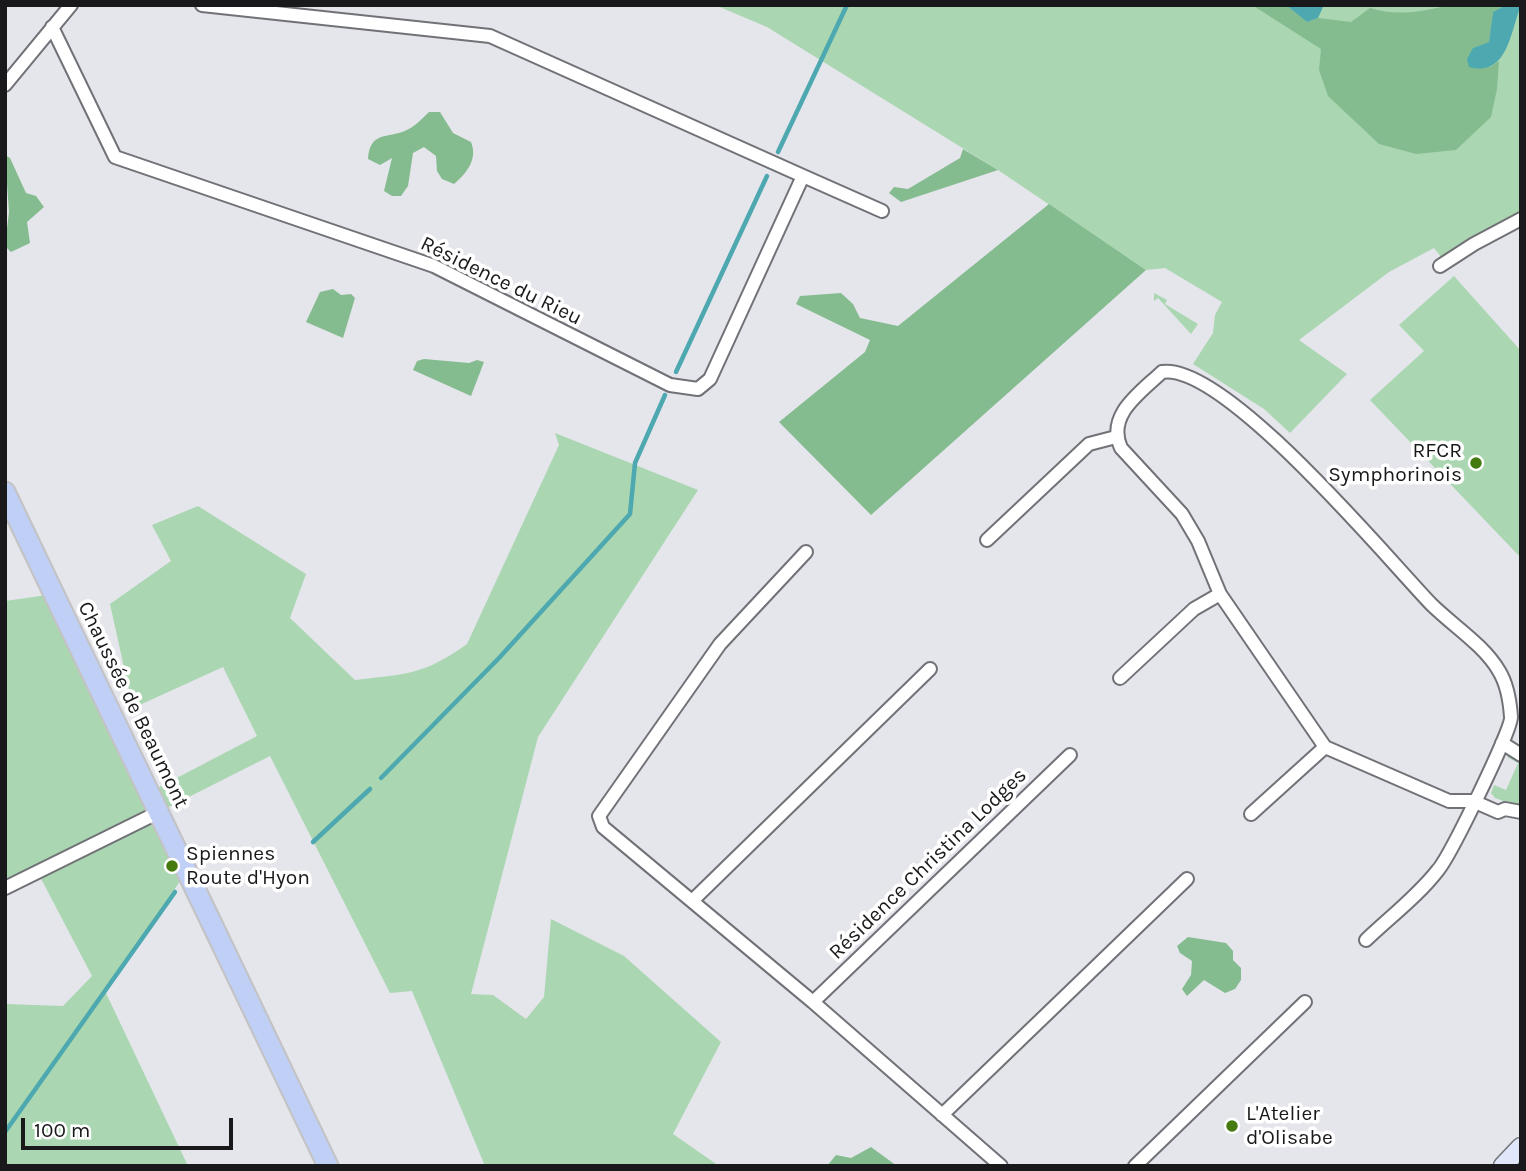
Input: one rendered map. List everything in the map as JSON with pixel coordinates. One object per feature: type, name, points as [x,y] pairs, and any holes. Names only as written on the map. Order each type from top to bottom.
[{"type":"main road","name":"Chaussée de Beaumont","points":[[5,492],[328,1166]]},
{"type":"main road","points":[[1503,1166],[1521,1147]]},
{"type":"street","points":[[5,85],[71,5]]},
{"type":"street","points":[[202,5],[490,37],[882,211]]},
{"type":"street","name":"Résidence du Rieu","points":[[52,27],[115,157],[434,266],[680,388],[698,389],[710,379],[803,176]]},
{"type":"street","points":[[1440,266],[1521,219]]},
{"type":"street","points":[[1366,940],[1439,869],[1473,801],[1502,743],[1512,721],[1505,686],[1498,669],[1264,427],[1197,381],[1181,373],[1162,372],[1121,413],[1115,437],[1121,449],[1182,514],[1198,541],[1220,594],[1325,747],[1449,801],[1473,801],[1498,812],[1505,809],[1521,812]]},
{"type":"street","points":[[987,540],[1089,444],[1115,437]]},
{"type":"street","points":[[806,551],[720,644],[599,816],[603,827],[813,1002],[1001,1166]]},
{"type":"street","points":[[1120,678],[1194,609],[1220,594]]},
{"type":"street","points":[[692,901],[930,669]]},
{"type":"street","points":[[1502,743],[1521,755]]},
{"type":"street","points":[[1251,814],[1325,747]]},
{"type":"street","name":"Résidence Christina Lodges","points":[[813,1002],[1070,755]]},
{"type":"street","points":[[5,888],[159,812]]},
{"type":"street","points":[[942,1115],[1187,879]]},
{"type":"street","points":[[1135,1166],[1305,1002]]},
{"type":"green space","points":[[1458,4],[1506,5],[1493,12],[1489,43],[1473,48],[1490,67],[1499,61],[1491,117],[1456,150],[1416,154],[1379,144],[1328,96],[1319,70],[1321,49],[1252,5],[1286,5],[1307,22],[1318,18],[1351,22],[1370,8],[1401,13]]},
{"type":"green space","points":[[715,5],[1521,5],[1521,219],[1446,263],[1434,248],[1389,272],[1299,340],[1347,374],[1290,433],[1264,409],[1193,364],[1213,333],[1215,315],[1222,302],[1165,268],[1146,270],[998,170],[767,27]]},
{"type":"green space","points":[[429,112],[440,112],[453,133],[471,142],[473,154],[470,165],[454,184],[442,179],[437,171],[436,156],[424,147],[413,153],[408,186],[401,196],[392,196],[384,191],[392,158],[380,165],[368,159],[369,151],[379,138],[409,129]]},
{"type":"green space","points":[[963,149],[998,170],[901,202],[889,193],[894,187],[908,189],[960,158]]},
{"type":"green space","points":[[5,155],[10,158],[26,193],[36,196],[44,207],[27,222],[30,243],[11,252],[5,246],[9,212]]},
{"type":"green space","points":[[1049,204],[1146,270],[871,515],[779,422],[865,352],[870,340],[796,304],[800,296],[841,293],[853,304],[860,318],[898,326]]},
{"type":"green space","name":"RFCR Symphorinois","points":[[1454,276],[1521,351],[1521,558],[1370,400],[1424,351],[1399,325]]},
{"type":"green space","points":[[333,289],[341,295],[351,294],[355,298],[343,338],[306,322],[320,292]]},
{"type":"green space","points":[[1154,293],[1167,300],[1165,304],[1198,324],[1191,334],[1158,298],[1154,301]]},
{"type":"green space","points":[[424,359],[484,362],[471,396],[413,370],[417,361]]},
{"type":"green space","points":[[555,433],[698,490],[538,737],[471,994],[493,995],[526,1019],[544,997],[551,919],[624,956],[721,1042],[673,1134],[719,1166],[485,1166],[412,991],[390,993],[270,756],[159,812],[187,871],[105,991],[188,1166],[5,1166],[5,1004],[63,1006],[92,976],[38,873],[5,888],[5,601],[54,594],[150,792],[257,736],[223,667],[133,708],[110,604],[171,561],[152,525],[198,506],[306,574],[290,618],[355,680],[414,671],[439,662],[467,644],[559,445]]},
{"type":"green space","points":[[1511,747],[1521,755],[1521,812],[1505,809],[1506,802],[1495,798],[1491,793],[1494,785],[1506,790],[1518,763],[1507,757]]},
{"type":"green space","points":[[1188,937],[1226,943],[1233,951],[1233,960],[1241,968],[1241,980],[1235,989],[1225,993],[1204,980],[1187,996],[1182,989],[1191,975],[1192,961],[1180,953],[1177,946]]},
{"type":"green space","points":[[871,1147],[897,1166],[827,1166],[836,1155],[851,1158]]},
{"type":"water","points":[[1286,5],[1324,5],[1318,18],[1307,22]]},
{"type":"water","points":[[1506,5],[1521,5],[1506,49],[1492,65],[1482,68],[1469,67],[1467,59],[1473,48],[1489,42],[1493,12]]},
{"type":"waterway","points":[[778,152],[847,5]]},
{"type":"waterway","points":[[676,372],[767,176]]},
{"type":"waterway","points":[[381,778],[499,658],[630,514],[635,463],[665,395]]},
{"type":"waterway","points":[[313,842],[370,789]]},
{"type":"waterway","points":[[5,1132],[175,892]]},
{"type":"place","name":"RFCR Symphorinois","points":[[1476,463]]},
{"type":"place","name":"Spiennes Route d'Hyon","points":[[172,866]]},
{"type":"place","name":"L'Atelier d'Olisabe","points":[[1232,1126]]}]
